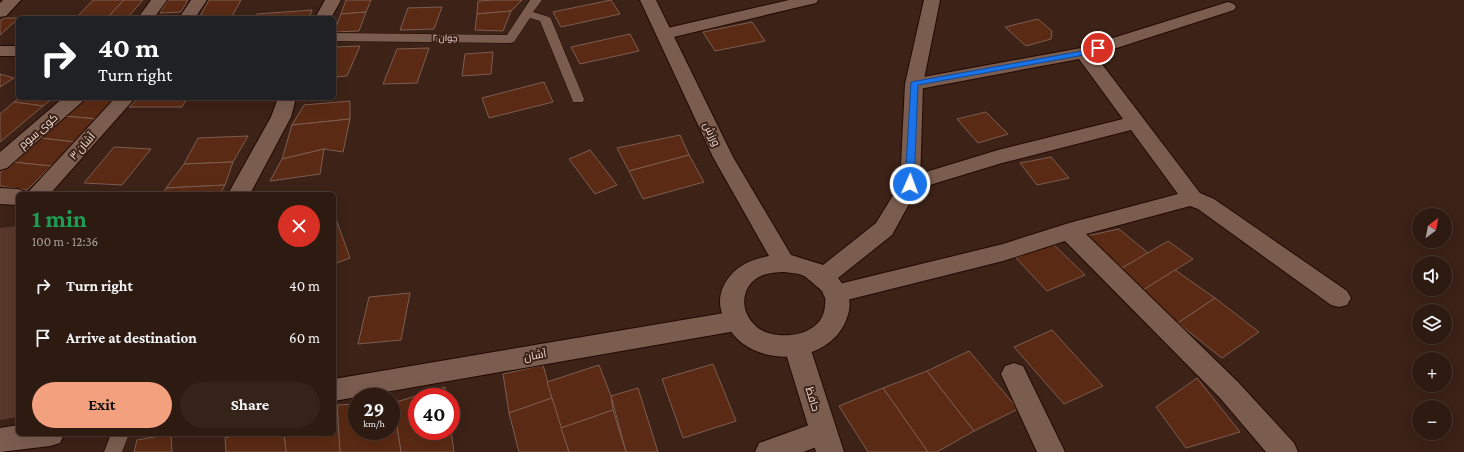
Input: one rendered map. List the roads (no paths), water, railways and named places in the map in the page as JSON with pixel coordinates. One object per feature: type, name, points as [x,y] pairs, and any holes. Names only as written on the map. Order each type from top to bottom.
[{"type":"street","points":[[0,12],[13,0]]},
{"type":"street","points":[[147,16],[159,0]]},
{"type":"street","points":[[188,16],[199,0]]},
{"type":"street","points":[[324,16],[333,0]]},
{"type":"street","name":"ورزش","points":[[648,0],[723,157],[784,263]]},
{"type":"street","points":[[665,34],[810,0]]},
{"type":"street","points":[[829,286],[884,228],[910,184],[914,84],[932,0]]},
{"type":"street","points":[[914,84],[1084,53],[1228,6]]},
{"type":"street","points":[[0,51],[16,51]]},
{"type":"street","points":[[1084,53],[1192,198],[1206,204],[1339,298]]},
{"type":"street","name":"کوی سوم","points":[[0,163],[73,100]]},
{"type":"street","name":"آشان ۳","points":[[40,192],[124,100]]},
{"type":"street","points":[[240,192],[281,117],[287,100]]},
{"type":"street","points":[[910,184],[998,157],[1126,125]]},
{"type":"street","points":[[0,196],[16,197]]},
{"type":"street","points":[[829,286],[1003,252],[1069,231],[1192,198]]},
{"type":"street","points":[[1069,231],[1229,390],[1284,452]]},
{"type":"street","points":[[784,263],[801,266],[816,272],[829,286],[838,308],[835,321],[826,333],[813,342],[797,347],[779,347],[762,343],[747,334],[736,321],[731,307],[733,293],[740,280],[752,271],[767,265],[784,263]]},
{"type":"street","name":"آشان","points":[[336,390],[736,321]]},
{"type":"street","name":"حافظ","points":[[797,347],[827,442]]},
{"type":"street","points":[[1014,374],[1051,452]]},
{"type":"street","points":[[0,440],[33,436]]},
{"type":"street","points":[[768,452],[827,442]]},
{"type":"lane","name":"جوان ۲","points":[[336,37],[510,39],[536,0]]},
{"type":"lane","points":[[527,14],[545,19],[578,99]]},
{"type":"lane","points":[[113,452],[119,436]]}]
